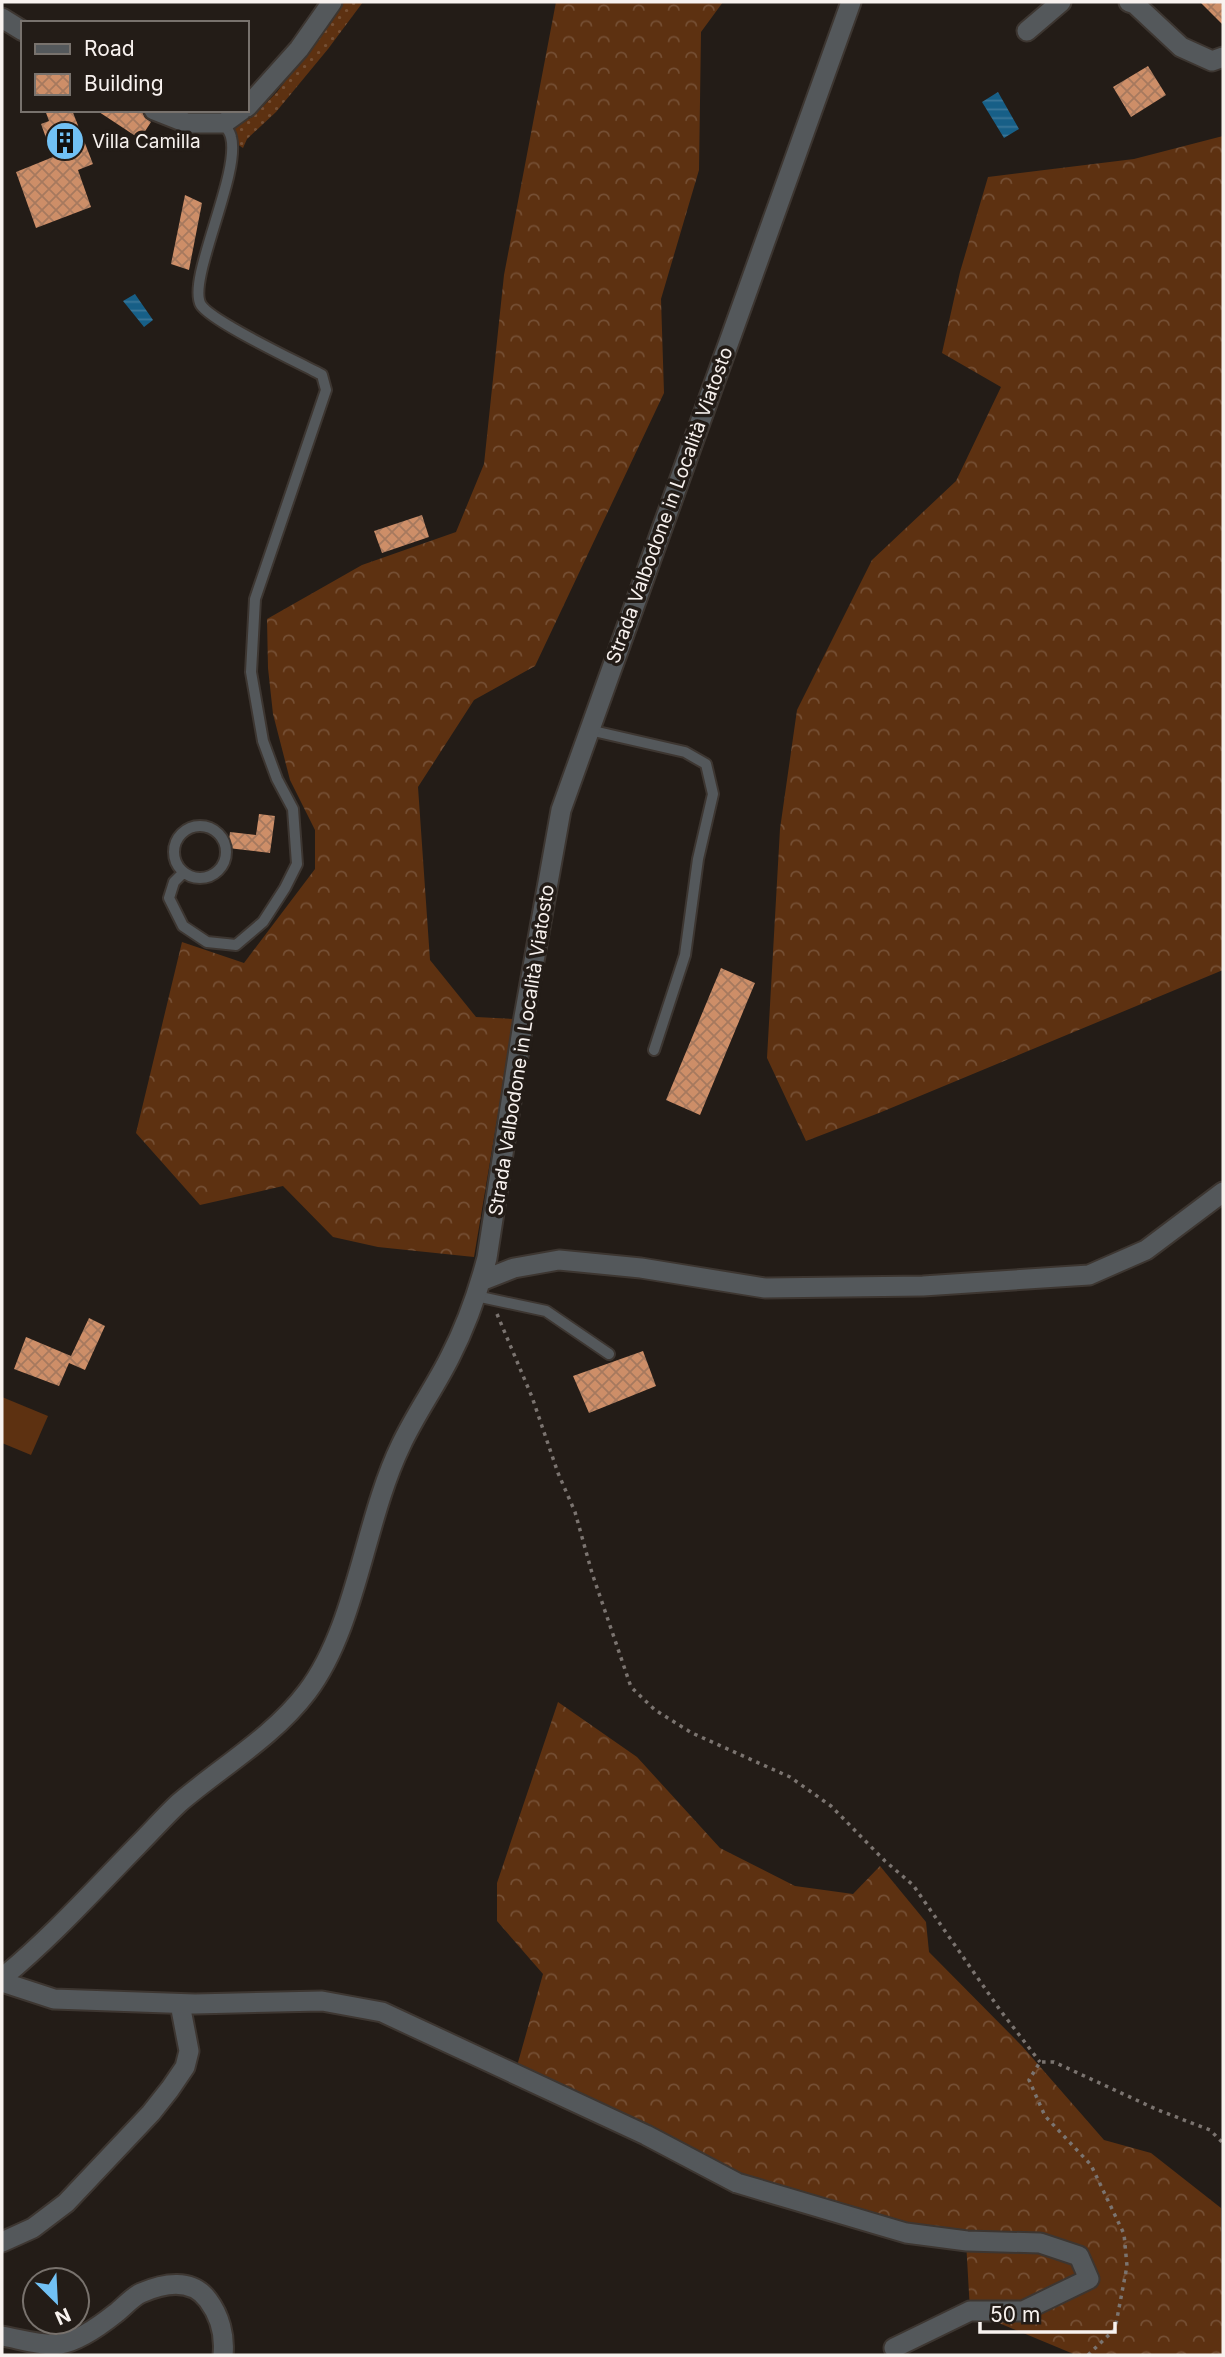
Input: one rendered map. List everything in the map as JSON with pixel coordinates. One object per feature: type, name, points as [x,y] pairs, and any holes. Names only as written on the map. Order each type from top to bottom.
[{"type":"street","points":[[248,106],[299,49],[332,2]]},
{"type":"street","name":"Strada Valbodone in Località Viatosto","points":[[2,1980],[35,1951],[178,1804],[285,1717],[307,1693],[324,1667],[401,1444],[450,1357],[481,1292],[524,1017],[561,810],[851,2]]},
{"type":"street","points":[[1027,32],[1061,2]]},
{"type":"street","points":[[1129,2],[1135,4],[1181,47],[1212,61],[1223,57]]},
{"type":"street","points":[[2,18],[21,30]]},
{"type":"street","points":[[159,112],[187,123],[224,122],[239,112]]},
{"type":"street","points":[[481,1292],[514,1268],[559,1261],[641,1268],[765,1288],[923,1286],[1088,1275],[1146,1250],[1223,1192]]},
{"type":"street","points":[[2,1980],[54,1999],[180,2004],[322,2001],[382,2012],[622,2124],[737,2183],[906,2233],[967,2241],[1040,2242],[1079,2256],[1089,2278],[1023,2311],[970,2311],[894,2348]]},
{"type":"street","points":[[2,2242],[33,2228],[66,2203],[151,2113],[170,2089],[185,2067],[189,2051],[180,2004]]},
{"type":"street","points":[[2,2336],[61,2344],[79,2337],[113,2316],[139,2293],[173,2284],[188,2284],[202,2292],[217,2312],[224,2344],[223,2355]]},
{"type":"lane","points":[[183,873],[174,882],[169,898],[183,926],[207,942],[236,945],[263,922],[297,864],[293,809],[263,741],[251,672],[254,599],[326,390],[322,375],[217,318],[201,304],[198,292],[203,267],[231,161],[231,137],[224,122]]},
{"type":"lane","points":[[589,730],[685,752],[706,764],[713,794],[698,859],[685,955],[654,1050]]},
{"type":"lane","points":[[191,827],[209,827],[224,839],[227,857],[218,873],[200,880],[183,873],[173,858],[176,839],[191,827]]},
{"type":"lane","points":[[481,1292],[546,1311],[609,1354]]},
{"type":"path","points":[[481,1292],[500,1319],[532,1397],[558,1473],[575,1512],[592,1573],[631,1687],[655,1710],[683,1727],[790,1777],[831,1806],[913,1885],[1000,2010],[1040,2062]]},
{"type":"path","points":[[1040,2062],[1054,2062],[1158,2110],[1210,2130],[1223,2143]]},
{"type":"path","points":[[1040,2062],[1029,2080],[1045,2116],[1091,2165],[1124,2234],[1127,2266],[1115,2329],[1088,2355]]},
{"type":"green space","points":[[343,2],[363,2],[276,112],[247,139],[243,148],[237,144],[232,128],[252,117],[277,92]]},
{"type":"green space","points":[[556,2],[723,2],[701,32],[699,170],[661,299],[664,393],[535,666],[474,700],[418,787],[430,960],[476,1017],[514,1019],[474,1257],[378,1247],[333,1237],[283,1186],[200,1205],[136,1133],[182,942],[244,963],[315,869],[315,830],[290,780],[273,714],[267,619],[362,565],[456,532],[484,464],[504,275]]},
{"type":"green space","points":[[1223,136],[1223,970],[806,1141],[767,1058],[780,829],[797,710],[872,560],[956,481],[1001,387],[942,353],[960,272],[988,177],[1134,159]]},
{"type":"green space","points":[[2,1397],[48,1416],[31,1455],[2,1443]]},
{"type":"green space","points":[[558,1702],[637,1757],[720,1848],[795,1886],[853,1894],[880,1866],[926,1922],[929,1952],[1022,2046],[1104,2140],[1151,2153],[1221,2208],[1223,2355],[1076,2355],[970,2311],[966,2241],[805,2205],[515,2073],[543,1974],[497,1921],[497,1883]]},
{"type":"water","points":[[998,92],[1019,129],[1004,138],[982,102]]},
{"type":"water","points":[[135,294],[153,320],[144,327],[123,301]]},
{"type":"building","points":[[1200,2],[1223,2],[1223,25]]},
{"type":"building","points":[[1148,66],[1166,95],[1131,117],[1113,87]]},
{"type":"building","points":[[46,112],[73,112],[93,164],[78,170],[91,207],[36,228],[16,172],[53,157],[41,124],[49,121]]},
{"type":"building","points":[[99,112],[142,112],[151,122],[140,139]]},
{"type":"building","points":[[185,195],[202,203],[189,270],[171,264]]},
{"type":"building","points":[[422,515],[429,537],[382,553],[374,531]]},
{"type":"building","points":[[259,814],[275,816],[270,853],[228,848],[230,832],[256,835]]},
{"type":"building","points":[[721,968],[755,983],[700,1115],[666,1100]]},
{"type":"building","points":[[89,1318],[105,1326],[85,1370],[69,1363],[59,1386],[14,1369],[26,1337],[71,1356]]},
{"type":"building","points":[[643,1351],[656,1386],[589,1413],[573,1376]]},
{"type":"place","name":"Villa Camilla","points":[[65,141]]}]
